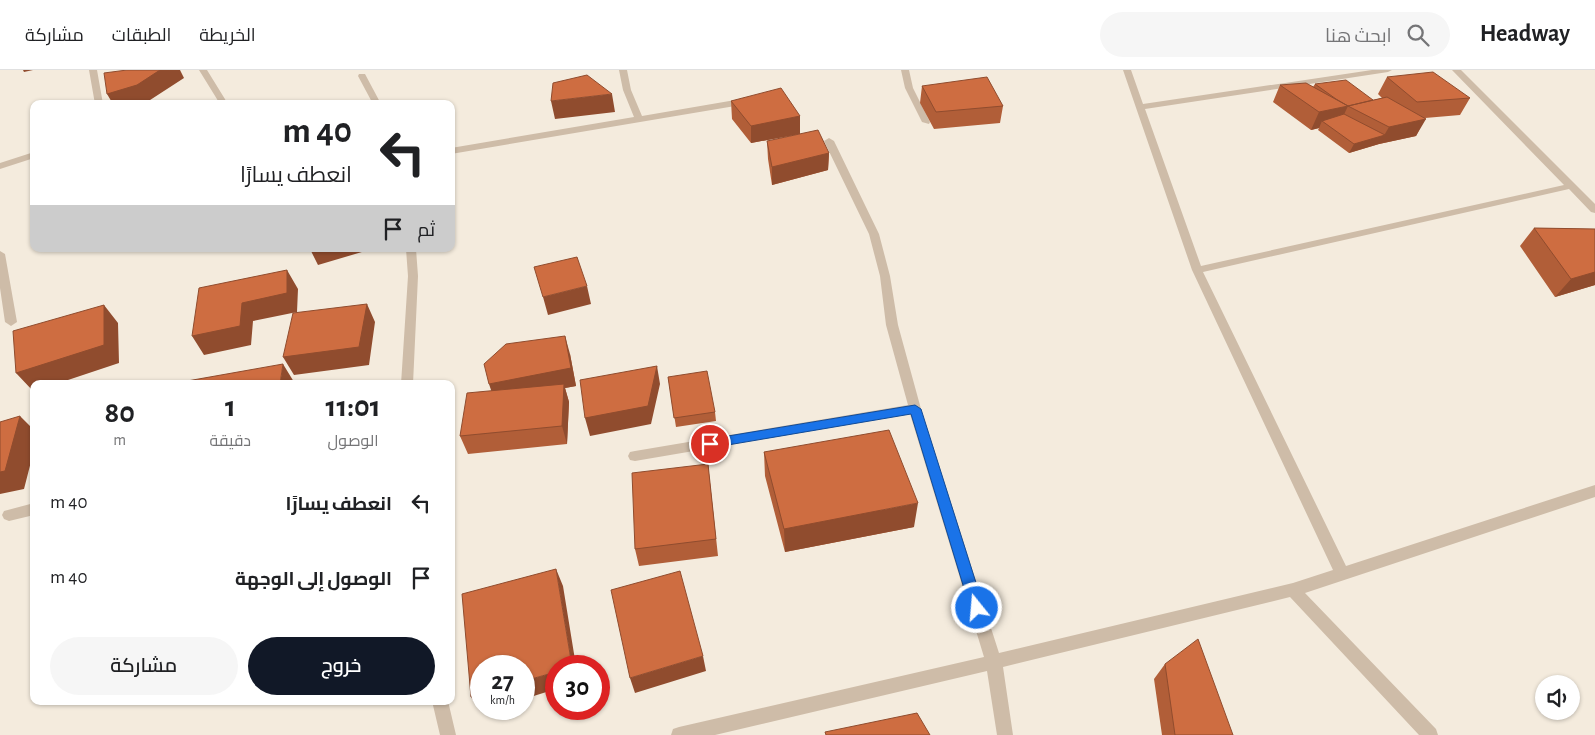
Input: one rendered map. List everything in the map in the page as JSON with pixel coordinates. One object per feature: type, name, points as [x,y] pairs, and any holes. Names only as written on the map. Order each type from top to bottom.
[{"type":"street","points":[[93,70],[98,100]]},
{"type":"street","points":[[203,70],[222,100]]},
{"type":"street","points":[[623,70],[627,90],[639,119]]},
{"type":"street","points":[[904,70],[909,88],[926,122]]},
{"type":"street","points":[[1127,70],[1142,107],[1197,270],[1342,574]]},
{"type":"street","points":[[1142,107],[1388,70]]},
{"type":"street","points":[[1456,70],[1595,210]]},
{"type":"street","points":[[362,76],[375,100]]},
{"type":"street","points":[[455,150],[755,99]]},
{"type":"street","points":[[829,142],[874,234],[884,276],[892,325],[915,409],[994,662],[1005,735]]},
{"type":"street","points":[[0,166],[30,156]]},
{"type":"street","points":[[1197,270],[1571,186]]},
{"type":"street","points":[[407,380],[412,276],[411,252]]},
{"type":"street","points":[[0,254],[11,322]]},
{"type":"street","points":[[635,456],[915,409]]},
{"type":"street","points":[[679,735],[1293,590],[1595,491]]},
{"type":"street","points":[[9,515],[30,510]]},
{"type":"street","points":[[1293,590],[1430,735]]},
{"type":"street","points":[[441,705],[448,735]]},
{"type":"building","points":[[127,70],[160,70],[137,85],[107,94],[104,73]]},
{"type":"building","points":[[1433,72],[1470,98],[1417,102],[1387,77]]},
{"type":"building","points":[[587,75],[612,94],[551,101],[553,83]]},
{"type":"building","points":[[987,77],[1003,106],[936,112],[922,86]]},
{"type":"building","points":[[1346,80],[1373,100],[1348,106],[1315,84]]},
{"type":"building","points":[[1306,83],[1348,106],[1319,112],[1280,85]]},
{"type":"building","points":[[781,88],[800,116],[751,126],[731,101]]},
{"type":"building","points":[[1387,97],[1426,119],[1389,127],[1348,106]]},
{"type":"building","points":[[1344,114],[1385,135],[1354,144],[1322,121]]},
{"type":"building","points":[[818,130],[829,153],[772,167],[767,141]]},
{"type":"building","points":[[1534,228],[1595,229],[1595,272],[1571,279]]},
{"type":"building","points":[[577,257],[587,286],[543,297],[534,267]]},
{"type":"building","points":[[287,270],[287,293],[242,303],[240,326],[192,336],[199,288]]},
{"type":"building","points":[[367,304],[359,347],[283,357],[293,313]]},
{"type":"building","points":[[104,305],[104,345],[16,373],[13,331]]},
{"type":"building","points":[[565,336],[571,368],[489,384],[484,364],[506,344]]},
{"type":"building","points":[[283,364],[281,380],[193,380]]},
{"type":"building","points":[[657,366],[648,406],[585,418],[580,380]]},
{"type":"building","points":[[707,371],[715,412],[674,418],[668,377]]},
{"type":"building","points":[[564,384],[562,426],[460,436],[467,393]]},
{"type":"building","points":[[20,416],[5,471],[0,472],[0,422]]},
{"type":"building","points":[[889,430],[918,503],[784,529],[764,452]]},
{"type":"building","points":[[708,464],[716,539],[635,549],[632,473]]},
{"type":"building","points":[[556,569],[570,655],[545,655],[545,675],[535,678],[535,655],[470,655],[470,686],[462,594]]},
{"type":"building","points":[[680,571],[703,656],[630,678],[611,590]]},
{"type":"building","points":[[1198,639],[1233,735],[1175,735],[1165,664]]},
{"type":"building","points":[[917,713],[930,735],[826,735],[825,732]]},
{"type":"route","points":[[710,444],[915,409],[977,608]]}]
